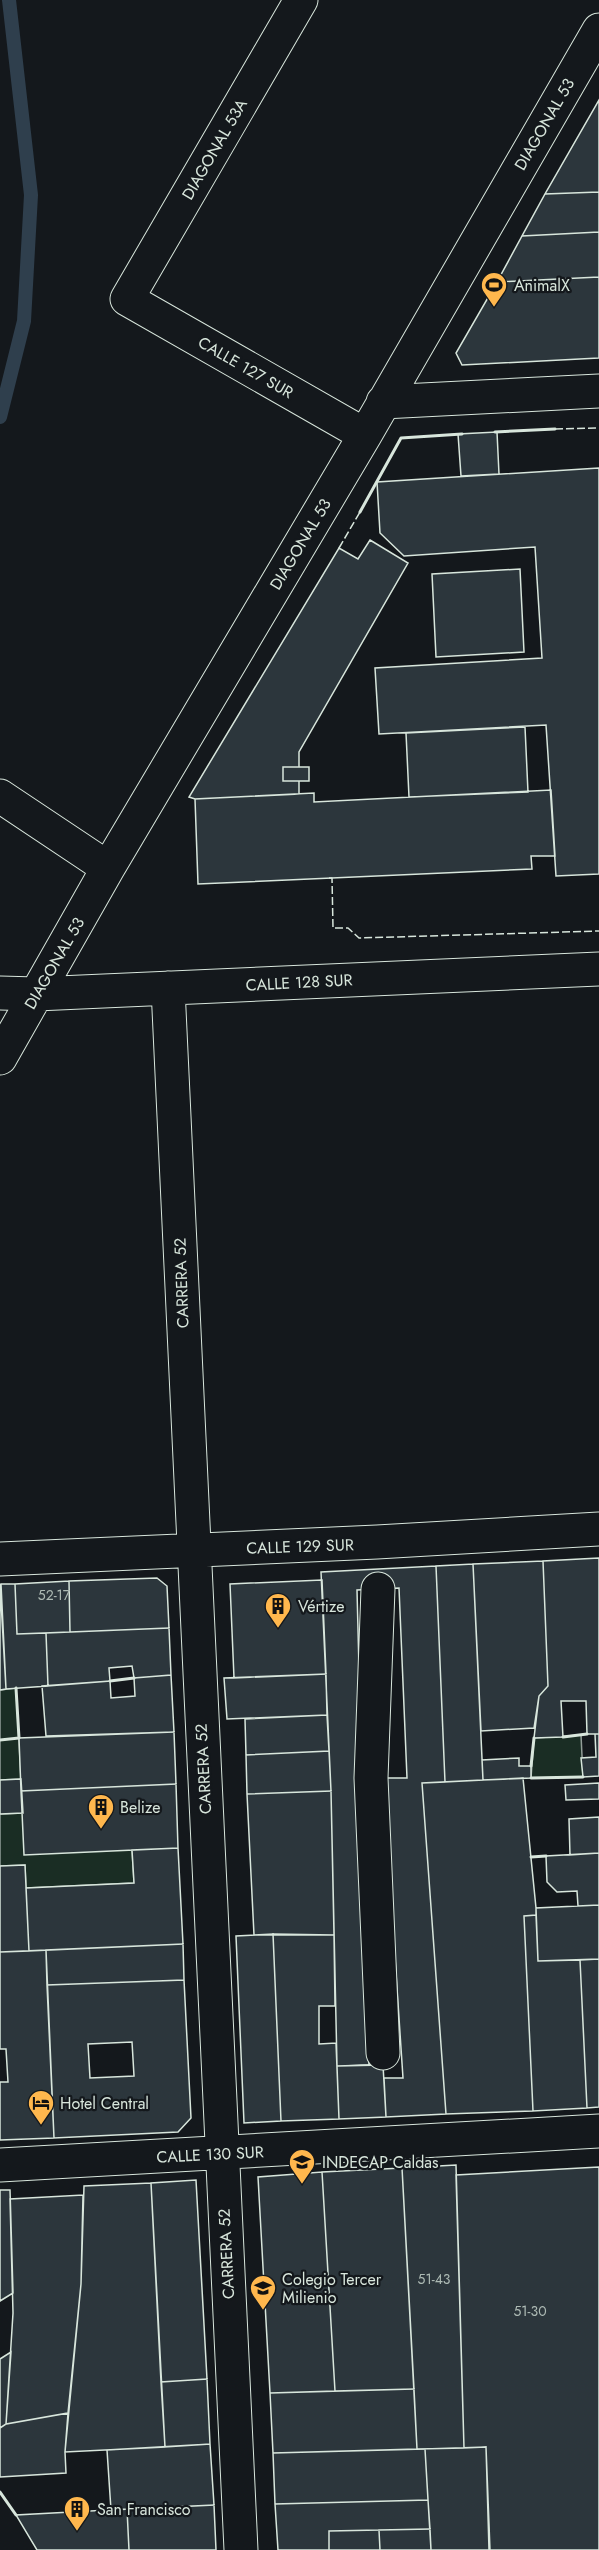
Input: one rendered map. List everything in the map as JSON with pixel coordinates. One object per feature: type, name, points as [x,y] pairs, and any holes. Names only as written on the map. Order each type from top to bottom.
[{"type":"street","name":"DIAGONAL 53A","points":[[127,299],[301,0]]},
{"type":"street","name":"DIAGONAL 53","points":[[0,1058],[108,868],[365,435],[599,30]]},
{"type":"street","name":"CALLE 127 SUR","points":[[127,299],[365,435]]},
{"type":"street","points":[[383,402],[599,391]]},
{"type":"street","points":[[0,796],[108,868]]},
{"type":"street","name":"CALLE 128 SUR","points":[[0,993],[36,994],[599,969]]},
{"type":"street","name":"CARRERA 52","points":[[168,988],[240,2550]]},
{"type":"street","name":"CALLE 129 SUR","points":[[0,1559],[193,1550],[377,1567],[599,1530]]},
{"type":"street","points":[[377,1567],[370,1778],[383,2053]]},
{"type":"street","name":"CALLE 130 SUR","points":[[0,2165],[599,2131]]},
{"type":"green space","points":[[16,1688],[21,1779],[0,1780],[0,1690]]},
{"type":"green space","points":[[581,1735],[583,1777],[531,1778],[534,1738]]},
{"type":"green space","points":[[23,1813],[132,1850],[134,1883],[26,1888],[25,1865],[0,1866],[0,1814]]},
{"type":"building","points":[[599,100],[599,192],[545,194]]},
{"type":"building","points":[[599,192],[599,232],[522,236],[545,194]]},
{"type":"building","points":[[599,232],[599,277],[497,282],[522,236]]},
{"type":"building","points":[[599,277],[599,358],[462,365],[456,353],[497,282]]},
{"type":"building","points":[[497,432],[499,474],[461,476],[458,434]]},
{"type":"building","points":[[599,468],[599,874],[556,876],[546,725],[379,734],[375,668],[542,658],[535,547],[404,556],[380,533],[377,482]]},
{"type":"building","points":[[370,540],[408,563],[299,752],[299,767],[283,767],[283,781],[299,781],[299,794],[195,799],[189,797],[339,548],[358,559]]},
{"type":"building","points":[[520,569],[524,652],[436,657],[432,574]]},
{"type":"building","points":[[525,727],[528,792],[409,797],[406,733]]},
{"type":"building","points":[[283,767],[309,767],[309,781],[283,781]]},
{"type":"building","points":[[551,790],[555,856],[531,856],[532,869],[198,884],[195,799],[314,793],[314,802]]},
{"type":"building","points":[[599,1558],[599,1734],[587,1734],[586,1701],[561,1701],[563,1737],[534,1738],[539,1696],[548,1686],[543,1561]]},
{"type":"building","points":[[543,1561],[548,1686],[539,1696],[534,1728],[481,1731],[473,1564]]},
{"type":"building","points":[[473,1564],[483,1780],[445,1782],[436,1566]]},
{"type":"building","points":[[436,1566],[445,1782],[422,1783],[446,2114],[386,2117],[384,2078],[403,2078],[383,1778],[407,1778],[399,1588],[357,1590],[369,2065],[337,2066],[331,1791],[321,1572]]},
{"type":"building","points":[[157,1578],[167,1586],[169,1628],[70,1632],[69,1581]]},
{"type":"building","name":"Vértize","points":[[322,1580],[326,1674],[234,1678],[230,1584]]},
{"type":"building","points":[[69,1581],[70,1632],[17,1634],[15,1584]]},
{"type":"building","points":[[0,1584],[6,1689],[0,1690]]},
{"type":"building","points":[[1,1584],[15,1584],[17,1634],[46,1633],[48,1686],[6,1689]]},
{"type":"building","points":[[169,1628],[171,1675],[134,1678],[132,1666],[109,1668],[110,1681],[48,1686],[46,1633]]},
{"type":"building","points":[[326,1674],[327,1715],[227,1719],[224,1678]]},
{"type":"building","points":[[171,1675],[174,1732],[46,1736],[42,1686],[110,1681],[111,1698],[135,1696],[134,1678]]},
{"type":"building","points":[[327,1715],[329,1751],[246,1755],[245,1719]]},
{"type":"building","points":[[174,1732],[176,1784],[21,1791],[19,1738]]},
{"type":"building","points":[[595,1734],[599,1734],[599,1776],[583,1777],[581,1758],[596,1757]]},
{"type":"building","points":[[329,1751],[331,1791],[247,1794],[246,1755]]},
{"type":"building","points":[[519,1758],[519,1766],[531,1766],[531,1778],[483,1780],[482,1760]]},
{"type":"building","points":[[523,1778],[536,1908],[536,1915],[524,1916],[533,2111],[446,2114],[422,1783]]},
{"type":"building","points":[[21,1779],[23,1813],[0,1814],[0,1780]]},
{"type":"building","points":[[599,1783],[599,1799],[566,1800],[565,1785]]},
{"type":"building","name":"Belize","points":[[176,1784],[178,1848],[24,1855],[21,1791]]},
{"type":"building","points":[[331,1791],[334,1935],[254,1935],[247,1794]]},
{"type":"building","points":[[599,1817],[599,1853],[570,1855],[569,1819]]},
{"type":"building","points":[[178,1848],[183,1944],[29,1951],[26,1888],[134,1883],[132,1850]]},
{"type":"building","points":[[599,1853],[599,1905],[578,1906],[577,1891],[557,1892],[547,1882],[546,1856]]},
{"type":"building","points":[[25,1865],[29,1951],[0,1952],[0,1866]]},
{"type":"building","points":[[599,1905],[599,1959],[538,1961],[536,1908]]},
{"type":"building","points":[[536,1915],[538,1961],[580,1960],[587,2108],[533,2111],[524,1916]]},
{"type":"building","points":[[273,1934],[334,1935],[335,2006],[319,2006],[319,2044],[336,2043],[339,2119],[281,2121]]},
{"type":"building","points":[[273,1934],[281,2121],[244,2123],[236,1936]]},
{"type":"building","points":[[183,1944],[184,1980],[47,1985],[46,1950]]},
{"type":"building","points":[[46,1950],[54,2138],[0,2140],[0,2082],[8,2082],[6,2049],[0,2049],[0,1952]]},
{"type":"building","points":[[599,1959],[599,2107],[587,2108],[580,1960]]},
{"type":"building","points":[[184,1980],[191,2118],[178,2132],[54,2138],[47,1985]],"holes":[[[132,2042],[134,2076],[90,2078],[88,2044]]]},
{"type":"building","points":[[383,2065],[386,2117],[339,2119],[337,2066]]},
{"type":"building","points":[[456,2165],[464,2448],[417,2449],[402,2168]]},
{"type":"building","points":[[599,2167],[599,2550],[490,2550],[486,2447],[464,2448],[456,2175]]},
{"type":"building","points":[[402,2168],[414,2389],[335,2391],[322,2172]]},
{"type":"building","points":[[322,2172],[335,2391],[270,2393],[258,2177]]},
{"type":"building","points":[[196,2180],[207,2379],[161,2382],[151,2183]]},
{"type":"building","points":[[151,2183],[165,2447],[65,2452],[81,2284],[84,2186]]},
{"type":"building","points":[[0,2190],[10,2190],[13,2293],[0,2301]]},
{"type":"building","points":[[83,2195],[81,2284],[68,2413],[6,2424],[13,2313],[10,2199]]},
{"type":"building","points":[[11,2352],[6,2424],[0,2428],[0,2359]]},
{"type":"building","points":[[207,2379],[210,2444],[165,2447],[161,2382]]},
{"type":"building","points":[[414,2389],[417,2449],[273,2453],[270,2393]]},
{"type":"building","points":[[68,2413],[66,2473],[0,2477],[0,2428],[6,2424]]},
{"type":"building","points":[[210,2444],[214,2505],[111,2510],[107,2450]]},
{"type":"building","points":[[486,2447],[489,2550],[431,2550],[425,2449]]},
{"type":"building","points":[[425,2449],[428,2500],[275,2504],[273,2453]]},
{"type":"building","points":[[428,2500],[430,2529],[329,2531],[329,2550],[278,2550],[275,2504]]},
{"type":"building","points":[[214,2505],[216,2550],[129,2550],[127,2509]]},
{"type":"building","name":"San Francisco","points":[[127,2509],[129,2550],[37,2550],[16,2515]]},
{"type":"building","points":[[430,2529],[431,2550],[380,2550],[379,2530]]},
{"type":"building","points":[[379,2530],[380,2550],[329,2550],[329,2531]]},
{"type":"waterway","points":[[0,417],[24,321],[31,195],[9,0]]},
{"type":"fence","points":[[555,429],[599,428]]},
{"type":"fence","points":[[339,548],[360,512]]},
{"type":"fence","points":[[329,878],[332,878],[333,928],[348,928],[359,938],[599,931]]},
{"type":"wall","points":[[495,432],[555,429]]},
{"type":"wall","points":[[360,512],[401,438],[462,434]]},
{"type":"wall","points":[[110,1681],[134,1678]]},
{"type":"wall","points":[[0,1740],[19,1738],[16,1688]]},
{"type":"wall","points":[[563,1737],[587,1734]]},
{"type":"wall","points":[[531,1766],[534,1738]]},
{"type":"wall","points":[[531,1778],[583,1777]]},
{"type":"wall","points":[[531,1857],[546,1856]]},
{"type":"wall","points":[[0,2492],[16,2515]]},
{"type":"place","name":"AnimalX","points":[[494,308]]},
{"type":"place","name":"Vértize","points":[[278,1629]]},
{"type":"place","name":"Belize","points":[[101,1830]]},
{"type":"place","name":"Hotel Central","points":[[41,2126]]},
{"type":"place","name":"INDECAP Caldas","points":[[302,2185]]},
{"type":"place","name":"Colegio Tercer Milienio","points":[[263,2311]]},
{"type":"place","name":"San Francisco","points":[[77,2532]]}]
